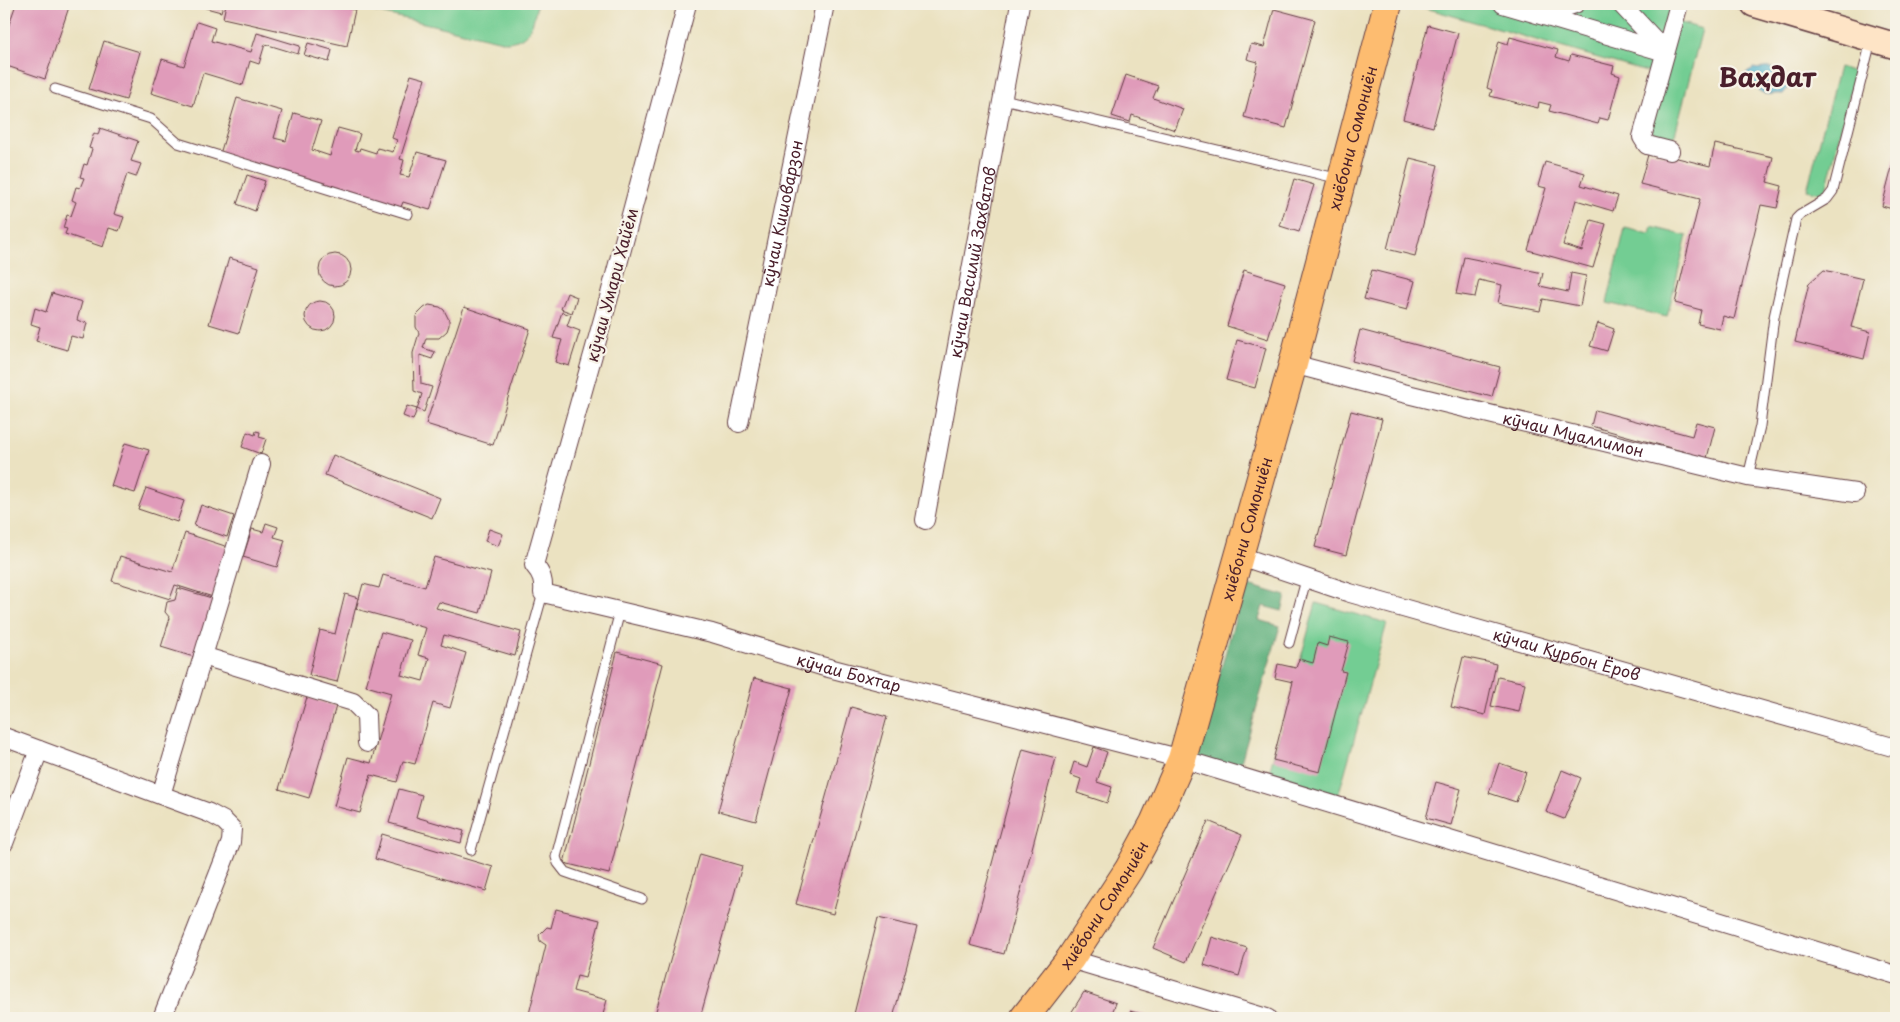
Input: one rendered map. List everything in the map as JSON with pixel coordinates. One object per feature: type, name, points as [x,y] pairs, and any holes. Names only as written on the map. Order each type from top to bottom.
[{"type":"highway","name":"хиёбони Сомониён","points":[[1300,366],[1388,4]]},
{"type":"highway","name":"хиёбони Сомониён","points":[[1040,1018],[1076,961],[1096,921],[1129,869],[1189,761],[1248,559],[1300,366],[1355,182],[1403,4]]},
{"type":"highway","name":"хиёбони Сомониён","points":[[1024,1018],[1076,961]]},
{"type":"street","name":"кӯчаи Умари Хайём","points":[[543,593],[541,574],[534,565],[610,294],[687,4]]},
{"type":"street","name":"кӯчаи Кишоварзон","points":[[739,423],[825,4]]},
{"type":"street","name":"кӯчаи Василий Захватов","points":[[925,520],[1020,4]]},
{"type":"street","points":[[1502,4],[1537,10],[1665,52]]},
{"type":"street","points":[[1537,10],[1575,4]]},
{"type":"street","points":[[1621,4],[1665,52]]},
{"type":"street","points":[[1670,151],[1647,145],[1642,137],[1678,4]]},
{"type":"street","points":[[1754,4],[1896,46]]},
{"type":"street","name":"кӯчаи Муаллимон","points":[[1300,366],[1748,477],[1855,493]]},
{"type":"street","points":[[161,795],[261,464]]},
{"type":"street","name":"кӯчаи Қурбон Ёров","points":[[1248,559],[1306,580],[1896,748]]},
{"type":"street","name":"кӯчаи Бохтар","points":[[543,593],[712,633],[821,666],[1189,761],[1896,975]]},
{"type":"street","points":[[203,656],[353,702],[366,715],[367,743]]},
{"type":"street","points":[[4,737],[209,813],[224,821],[232,829],[231,842],[162,1018]]},
{"type":"street","points":[[4,842],[39,750]]},
{"type":"street","points":[[1076,961],[1267,1018]]},
{"type":"lane","points":[[1748,477],[1760,426],[1774,317],[1796,220],[1800,215],[1827,199],[1833,191],[1872,39]]},
{"type":"lane","points":[[55,89],[151,119],[178,142],[408,214]]},
{"type":"lane","points":[[1003,100],[1344,180]]},
{"type":"lane","points":[[1289,643],[1306,580]]},
{"type":"lane","points":[[471,850],[543,593]]},
{"type":"lane","points":[[620,611],[556,857],[565,872],[642,899]]},
{"type":"green space","points":[[341,4],[537,4],[530,30],[521,38],[507,42]]},
{"type":"green space","points":[[1412,4],[1674,4],[1657,75]]},
{"type":"green space","points":[[1678,22],[1702,29],[1672,146],[1654,141],[1651,121]]},
{"type":"green space","points":[[1839,67],[1855,72],[1825,194],[1807,190]]},
{"type":"green space","points":[[1652,227],[1687,236],[1667,317],[1607,303],[1625,228],[1650,234]]},
{"type":"green space","points":[[1245,584],[1286,596],[1282,611],[1263,606],[1259,620],[1280,626],[1239,769],[1196,757]]},
{"type":"green space","points":[[1316,603],[1387,623],[1337,800],[1267,780]]},
{"type":"water","points":[[1753,68],[1774,69],[1787,77],[1789,87],[1783,94],[1768,94],[1748,85],[1749,82],[1745,74]]},
{"type":"building","points":[[16,4],[70,4],[45,79],[4,65],[4,39]]},
{"type":"building","points":[[196,4],[223,4],[221,12]]},
{"type":"building","points":[[226,4],[328,4],[355,10],[347,46],[223,18]]},
{"type":"building","points":[[1274,9],[1315,20],[1286,128],[1244,117],[1258,62],[1247,59],[1251,44],[1264,47]]},
{"type":"building","points":[[197,22],[215,28],[211,41],[251,52],[257,33],[300,46],[298,54],[265,44],[259,64],[250,61],[243,85],[203,73],[193,106],[151,93],[162,59],[184,66]]},
{"type":"building","points":[[1428,25],[1458,33],[1433,127],[1403,119]]},
{"type":"building","points":[[1510,37],[1558,50],[1556,57],[1569,61],[1571,55],[1614,66],[1612,73],[1620,76],[1608,120],[1600,118],[1598,124],[1549,111],[1551,105],[1539,102],[1538,108],[1490,96],[1492,90],[1487,88],[1499,41],[1508,44]]},
{"type":"building","points":[[104,41],[140,52],[126,100],[89,89]]},
{"type":"building","points":[[308,43],[332,50],[329,62],[304,55]]},
{"type":"building","points":[[411,75],[425,79],[400,159],[404,160],[400,175],[409,177],[417,152],[446,160],[430,210],[403,202],[401,207],[220,154],[237,98],[282,111],[274,138],[286,141],[294,113],[321,121],[312,150],[330,156],[338,128],[360,134],[355,150],[359,151],[360,148],[376,153],[377,148],[393,152],[397,140],[392,138]]},
{"type":"building","points":[[1126,75],[1158,86],[1153,98],[1183,109],[1175,130],[1132,115],[1130,122],[1112,116]]},
{"type":"building","points":[[100,128],[138,141],[131,161],[141,164],[136,177],[127,174],[114,214],[124,217],[119,231],[109,228],[103,247],[65,234],[67,229],[63,228],[67,215],[71,216],[76,202],[72,200],[76,187],[80,188],[84,178],[80,177],[84,164],[87,165],[92,149],[89,148],[94,133],[98,135]]},
{"type":"building","points":[[1715,144],[1773,157],[1767,182],[1782,186],[1777,208],[1761,205],[1734,319],[1723,316],[1720,329],[1698,324],[1701,310],[1675,303],[1700,199],[1640,184],[1649,151],[1710,166]]},
{"type":"building","points":[[1896,152],[1896,210],[1882,206]]},
{"type":"building","points":[[1410,158],[1438,165],[1415,256],[1387,249]]},
{"type":"building","points":[[1545,162],[1585,173],[1581,185],[1618,196],[1613,211],[1576,200],[1563,245],[1582,251],[1591,220],[1606,224],[1593,268],[1528,250],[1546,188],[1538,186]]},
{"type":"building","points":[[247,175],[265,181],[255,211],[237,204]]},
{"type":"building","points":[[1294,179],[1314,185],[1299,232],[1280,226]]},
{"type":"building","points":[[335,254],[347,258],[351,270],[347,282],[335,286],[323,282],[319,270],[323,258]]},
{"type":"building","points":[[1464,257],[1543,273],[1540,286],[1568,292],[1571,273],[1586,276],[1580,306],[1543,299],[1540,311],[1498,303],[1502,285],[1479,280],[1475,297],[1456,294]]},
{"type":"building","points":[[229,258],[259,267],[239,333],[209,324]]},
{"type":"building","points":[[1244,270],[1285,283],[1268,339],[1227,326]]},
{"type":"building","points":[[1372,270],[1415,281],[1407,310],[1364,299]]},
{"type":"building","points":[[1824,270],[1863,279],[1851,327],[1870,332],[1864,359],[1795,342],[1809,283]]},
{"type":"building","points":[[52,293],[82,302],[77,320],[87,323],[83,339],[71,336],[67,350],[36,341],[40,327],[31,324],[35,308],[46,312]]},
{"type":"building","points":[[567,293],[577,297],[572,313],[561,309]]},
{"type":"building","points":[[320,301],[331,305],[335,316],[331,327],[320,331],[309,327],[305,316],[309,305]]},
{"type":"building","points":[[429,305],[440,307],[444,310],[449,320],[449,325],[447,331],[439,338],[426,338],[423,348],[435,352],[432,359],[420,355],[421,384],[432,387],[424,412],[417,409],[422,394],[414,391],[413,353],[419,333],[416,327],[416,316]]},
{"type":"building","points":[[464,307],[530,329],[493,445],[426,424]]},
{"type":"building","points":[[562,312],[571,315],[567,326],[580,331],[569,366],[555,362],[562,340],[553,338]]},
{"type":"building","points":[[1598,323],[1614,329],[1607,351],[1590,346]]},
{"type":"building","points":[[1360,330],[1500,367],[1492,397],[1352,361]]},
{"type":"building","points":[[1237,340],[1266,348],[1255,388],[1226,380]]},
{"type":"building","points":[[407,406],[417,409],[413,420],[403,416]]},
{"type":"building","points":[[1595,410],[1692,436],[1696,422],[1715,427],[1707,458],[1591,426]]},
{"type":"building","points":[[1351,411],[1382,419],[1346,555],[1315,547]]},
{"type":"building","points":[[256,431],[260,432],[259,437],[266,439],[261,454],[242,447],[247,432],[255,435]]},
{"type":"building","points":[[125,443],[149,450],[135,493],[111,486]]},
{"type":"building","points":[[333,455],[440,498],[432,518],[325,475]]},
{"type":"building","points":[[146,488],[184,501],[177,522],[138,509]]},
{"type":"building","points":[[201,505],[234,516],[227,537],[194,526]]},
{"type":"building","points":[[266,523],[278,527],[274,537],[285,540],[277,567],[243,557],[252,529],[263,532]]},
{"type":"building","points":[[489,529],[503,534],[498,546],[485,541]]},
{"type":"building","points":[[185,533],[228,547],[213,597],[175,585],[170,599],[112,581],[120,556],[172,572]]},
{"type":"building","points":[[434,557],[491,573],[480,613],[439,602],[436,608],[521,632],[515,656],[444,635],[441,645],[466,653],[450,708],[433,703],[415,764],[403,761],[397,782],[371,775],[360,813],[334,806],[348,757],[371,763],[391,693],[366,686],[381,632],[411,640],[401,675],[423,681],[429,658],[418,655],[426,628],[356,609],[363,584],[379,588],[383,575],[425,587]]},
{"type":"building","points":[[178,588],[215,599],[197,658],[161,647],[170,618],[165,612],[167,602],[175,600]]},
{"type":"building","points":[[345,594],[358,598],[337,682],[309,675],[320,630],[335,634]]},
{"type":"building","points":[[1329,637],[1349,642],[1341,671],[1346,672],[1320,772],[1273,760],[1293,682],[1275,678],[1278,664],[1296,668],[1299,659],[1313,663],[1318,643],[1327,646]]},
{"type":"building","points":[[617,652],[663,664],[609,874],[564,863]]},
{"type":"building","points":[[1463,657],[1496,664],[1485,715],[1451,707]]},
{"type":"building","points":[[1498,677],[1525,683],[1519,712],[1491,706]]},
{"type":"building","points":[[754,678],[792,688],[756,821],[718,811]]},
{"type":"building","points":[[307,697],[336,706],[309,798],[279,789]]},
{"type":"building","points":[[851,707],[887,717],[833,914],[796,904]]},
{"type":"building","points":[[1094,747],[1107,752],[1097,782],[1112,787],[1107,803],[1077,793],[1081,779],[1070,775],[1074,762],[1087,767]]},
{"type":"building","points":[[1023,749],[1056,758],[1004,954],[970,945]]},
{"type":"building","points":[[1499,763],[1526,772],[1516,802],[1489,793]]},
{"type":"building","points":[[1562,770],[1581,778],[1564,819],[1546,812]]},
{"type":"building","points":[[1436,782],[1461,789],[1451,825],[1426,818]]},
{"type":"building","points":[[399,789],[422,795],[416,817],[464,831],[461,843],[389,823]]},
{"type":"building","points":[[1208,821],[1242,835],[1186,962],[1153,948]]},
{"type":"building","points":[[382,834],[493,867],[486,891],[375,859]]},
{"type":"building","points":[[700,854],[742,866],[700,1018],[654,1018]]},
{"type":"building","points":[[556,909],[600,920],[585,978],[577,976],[573,991],[607,1000],[602,1018],[528,1018],[546,945],[540,941],[539,935],[547,927],[551,928]]},
{"type":"building","points":[[878,918],[917,927],[893,1018],[853,1018]]},
{"type":"building","points":[[1212,937],[1247,948],[1239,976],[1204,965]]},
{"type":"building","points":[[1084,992],[1116,1003],[1110,1018],[1068,1018]]},
{"type":"building","points":[[1130,1011],[1156,1018],[1128,1018]]},
{"type":"district","name":"Ваҳдат","points":[[1767,78]]}]
